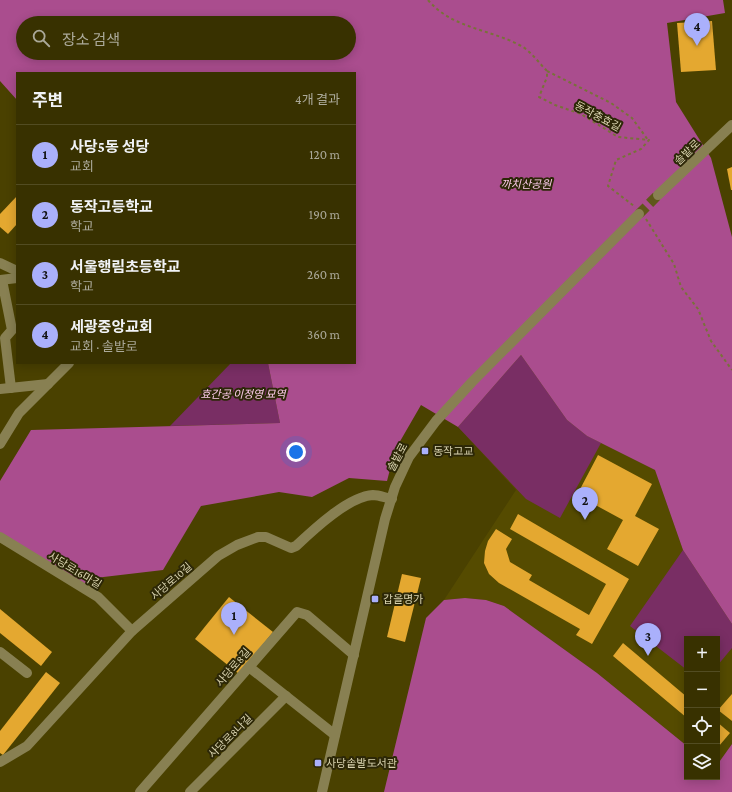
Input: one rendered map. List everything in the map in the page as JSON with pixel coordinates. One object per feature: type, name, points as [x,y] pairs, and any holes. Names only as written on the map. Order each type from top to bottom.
[{"type":"street","name":"솔밭로","points":[[658,196],[732,126]]},
{"type":"street","name":"솔밭로","points":[[322,792],[385,519],[409,457],[436,421],[472,382],[640,213]]},
{"type":"street","points":[[0,263],[16,271]]},
{"type":"street","points":[[11,388],[5,338],[12,330],[1,280],[16,278]]},
{"type":"street","points":[[0,444],[19,412],[68,364]]},
{"type":"street","points":[[0,389],[48,384]]},
{"type":"street","name":"사당로10길","points":[[0,762],[27,746],[132,630],[218,556],[237,545],[258,537],[266,537],[291,548],[296,546],[326,519],[359,498],[373,495],[392,499]]},
{"type":"street","name":"사당로16마길","points":[[0,537],[98,597],[132,630]]},
{"type":"street","name":"사당로8길","points":[[140,792],[297,612],[307,615],[354,655]]},
{"type":"street","points":[[0,652],[27,673]]},
{"type":"street","points":[[249,667],[335,735]]},
{"type":"street","name":"사당로8나길","points":[[190,792],[286,696]]},
{"type":"path","points":[[428,0],[455,22],[493,34],[524,48],[547,71],[611,103],[632,118],[649,140],[642,149],[616,160],[608,186],[640,213],[674,264],[681,287],[698,309],[711,342],[732,370]]},
{"type":"path","name":"동작충효길","points":[[547,71],[547,78],[539,97],[555,105],[581,114],[618,137],[649,140]]},
{"type":"shaded area","points":[[521,355],[567,420],[587,436],[655,470],[683,550],[732,624],[732,744],[720,761],[720,636],[684,636],[684,744],[597,673],[504,606],[486,600],[465,598],[444,600],[516,490],[458,427]]},
{"type":"green space","name":"까치산공원","points":[[0,0],[723,0],[725,13],[667,23],[676,102],[711,158],[732,237],[732,624],[683,550],[655,470],[587,436],[567,420],[521,355],[458,427],[421,405],[395,450],[387,481],[349,478],[312,497],[279,492],[201,506],[163,570],[95,578],[80,588],[0,542],[0,481],[31,430],[280,423],[268,364],[356,364],[356,72],[16,72],[16,99],[0,81]]},
{"type":"green space","points":[[521,355],[567,420],[587,436],[601,443],[560,518],[526,499],[458,427]]},
{"type":"green space","name":"효간공 이정영 묘역","points":[[230,364],[268,364],[280,423],[170,426]]},
{"type":"green space","points":[[683,550],[732,624],[732,648],[720,662],[720,636],[684,636],[684,668],[630,626]]},
{"type":"green space","points":[[465,598],[486,600],[504,606],[597,673],[684,744],[684,780],[720,780],[720,761],[732,744],[732,792],[384,792],[426,618],[444,600]]},
{"type":"building","points":[[712,21],[716,70],[681,72],[677,23]]},
{"type":"building","points":[[732,167],[732,190],[731,190],[727,169]]},
{"type":"building","points":[[16,197],[16,225],[8,234],[0,227],[0,214]]},
{"type":"building","points":[[598,455],[652,484],[635,516],[659,529],[638,566],[607,549],[623,520],[577,495]]},
{"type":"building","points":[[518,514],[629,579],[592,644],[576,635],[580,629],[499,583],[489,574],[484,563],[485,551],[488,541],[496,529],[512,539],[506,549],[510,562],[532,575],[529,580],[589,615],[606,584],[510,529]]},
{"type":"building","points":[[402,574],[421,578],[405,642],[387,637]]},
{"type":"building","points":[[229,597],[273,632],[239,674],[195,639]]},
{"type":"building","points":[[0,609],[52,652],[41,666],[0,633]]},
{"type":"building","points":[[623,643],[684,694],[684,715],[613,656]]},
{"type":"building","points":[[46,672],[60,683],[3,755],[0,753],[0,731]]},
{"type":"building","points":[[732,694],[732,721],[720,712],[720,708]]},
{"type":"building","points":[[720,725],[730,733],[720,745]]},
{"type":"tunnel","points":[[639,214],[658,195]]},
{"type":"place","name":"세광중앙교회","points":[[697,46]]},
{"type":"place","name":"동작고교","points":[[425,451]]},
{"type":"place","name":"동작고등학교","points":[[585,520]]},
{"type":"place","name":"갑을명가","points":[[375,599]]},
{"type":"place","name":"사당5동 성당","points":[[234,635]]},
{"type":"place","name":"서울행림초등학교","points":[[648,656]]},
{"type":"place","name":"사당솥발도서관","points":[[318,763]]}]
